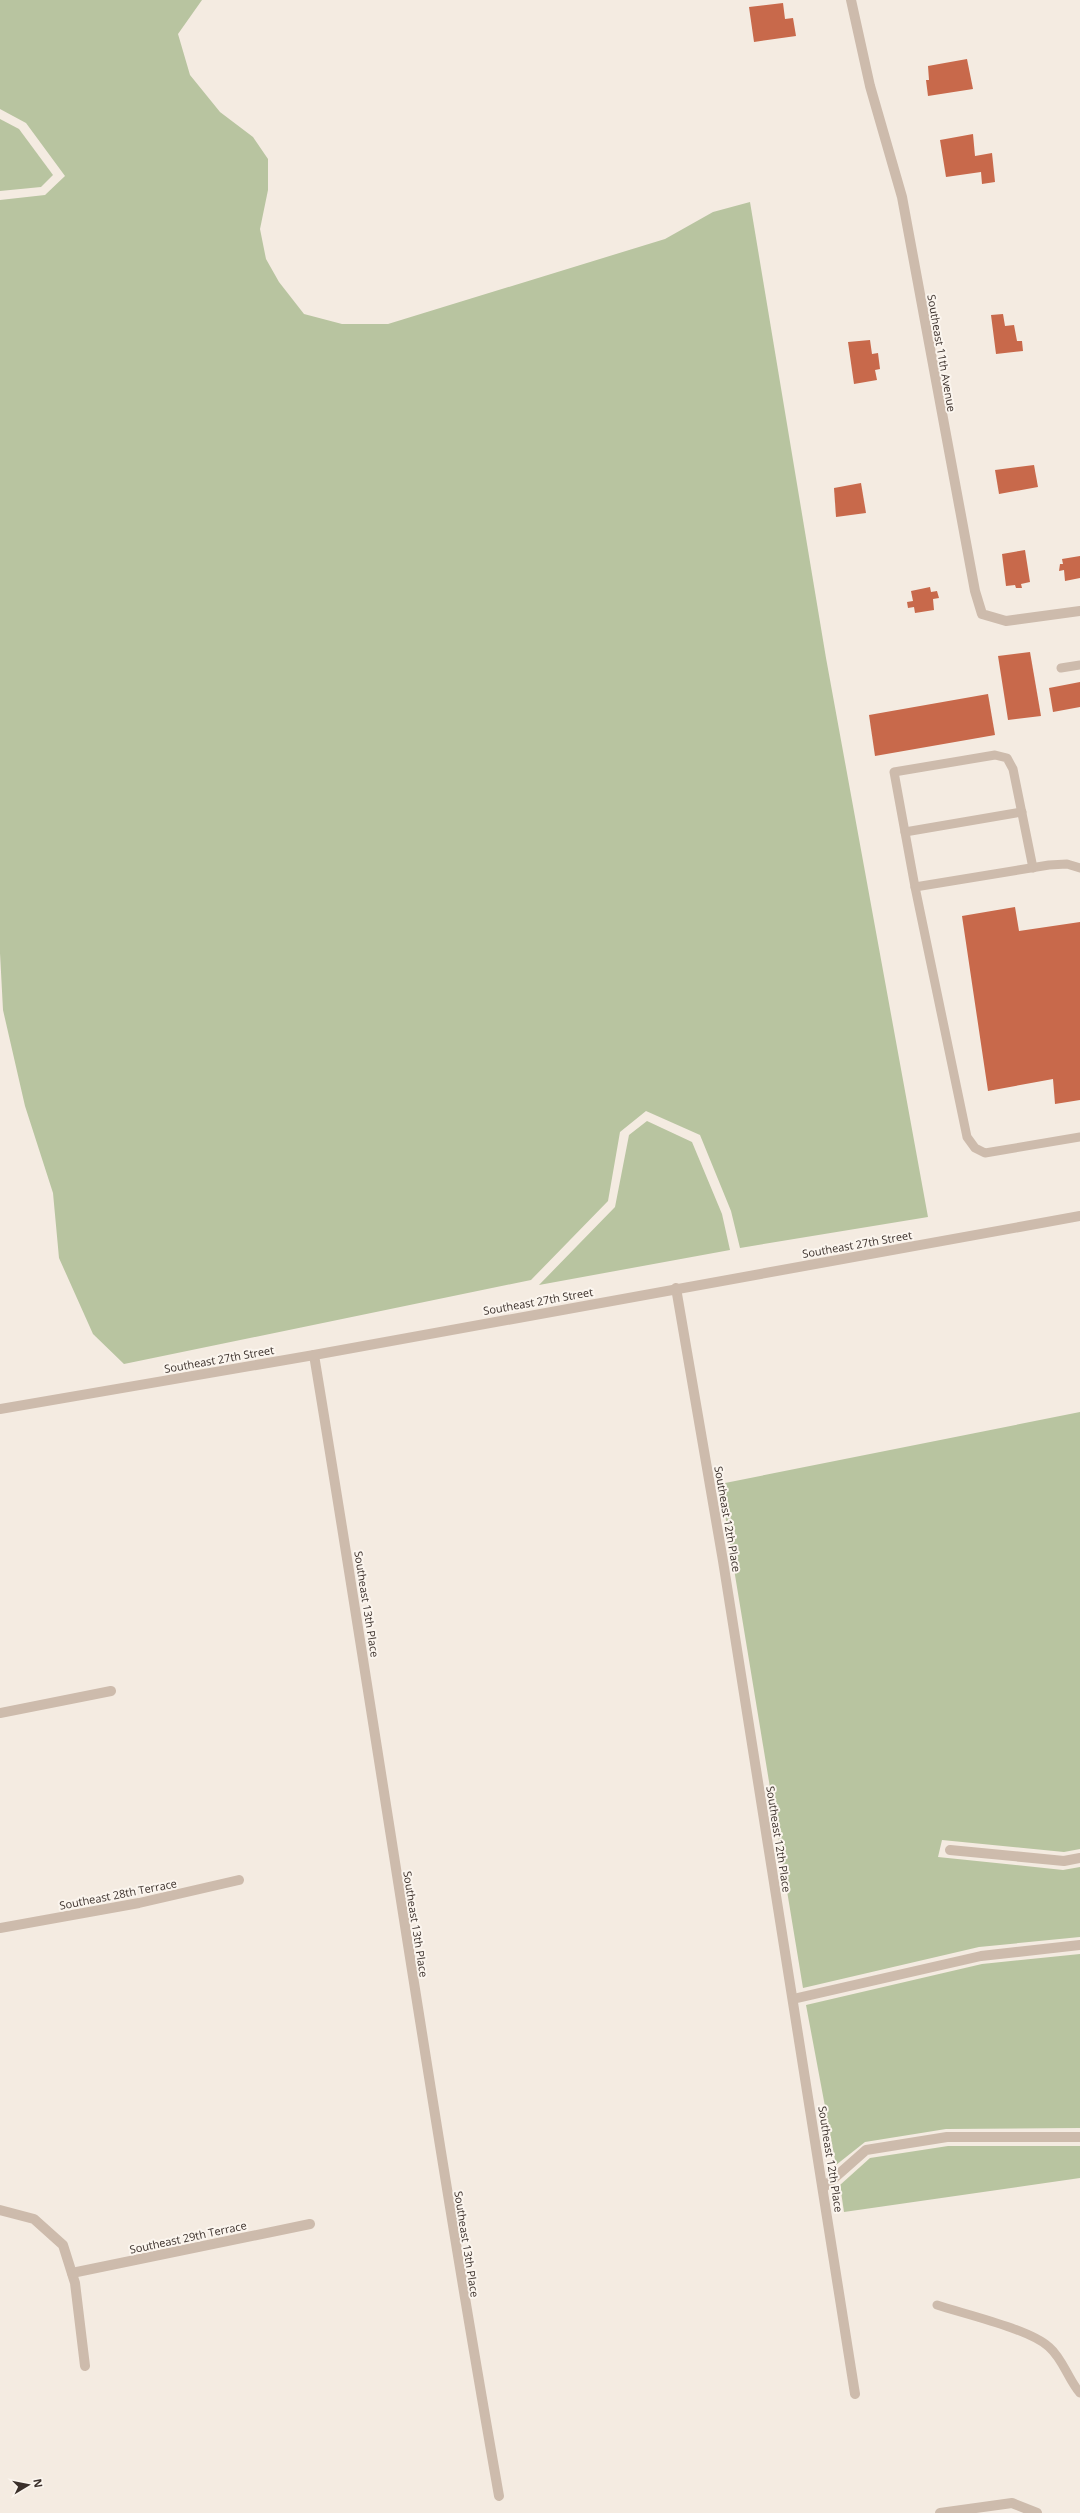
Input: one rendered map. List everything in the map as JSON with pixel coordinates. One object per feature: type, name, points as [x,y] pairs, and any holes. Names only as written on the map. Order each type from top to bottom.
[{"type":"street","name":"Southeast 11th Avenue","points":[[852,0],[870,86],[902,197],[945,437],[975,592],[982,614],[1006,621],[1080,611]]},
{"type":"street","name":"Southeast 27th Street","points":[[0,1409],[314,1355],[676,1288],[1080,1216]]},
{"type":"street","name":"Southeast 12th Place","points":[[676,1288],[723,1561],[855,2394]]},
{"type":"street","name":"Southeast 13th Place","points":[[314,1355],[354,1599],[430,2089],[499,2496]]},
{"type":"street","points":[[0,1713],[111,1691]]},
{"type":"street","points":[[950,1850],[1064,1861],[1080,1858]]},
{"type":"street","name":"Southeast 28th Terrace","points":[[0,1928],[139,1903],[239,1880]]},
{"type":"street","points":[[793,1999],[981,1956],[1080,1945]]},
{"type":"street","points":[[823,2188],[866,2150],[947,2138],[1080,2137]]},
{"type":"street","points":[[0,2210],[34,2219],[63,2245],[72,2273],[86,2366]]},
{"type":"street","name":"Southeast 29th Terrace","points":[[72,2273],[310,2224]]},
{"type":"street","points":[[940,2513],[1012,2503],[1036,2513]]},
{"type":"lane","points":[[1061,668],[1080,665]]},
{"type":"lane","points":[[1033,868],[1013,769],[1007,758],[995,755],[894,772],[915,887],[968,1136],[974,1148],[985,1153],[1080,1137]]},
{"type":"lane","points":[[905,832],[1022,812]]},
{"type":"lane","points":[[915,887],[1067,864],[1080,868]]},
{"type":"lane","points":[[937,2305],[1031,2335],[1050,2347],[1071,2382],[1080,2393]]},
{"type":"green space","points":[[0,0],[202,0],[178,34],[190,75],[220,112],[253,137],[268,159],[268,190],[260,229],[266,259],[279,282],[304,314],[342,324],[388,324],[665,239],[713,212],[750,202],[826,658],[928,1217],[740,1248],[731,1211],[700,1135],[646,1111],[620,1132],[608,1201],[531,1280],[124,1364],[93,1334],[59,1258],[53,1193],[25,1106],[3,1010],[0,953],[0,200],[45,195],[65,176],[26,123],[0,109]]},
{"type":"green space","points":[[0,119],[19,129],[53,175],[41,187],[0,191]]},
{"type":"green space","points":[[647,1121],[692,1142],[722,1214],[730,1250],[539,1285],[615,1207],[629,1135]]},
{"type":"green space","points":[[1080,1412],[1080,1849],[1064,1852],[942,1840],[938,1857],[1063,1870],[1080,1867],[1080,1937],[979,1947],[803,1988],[720,1484]]},
{"type":"green space","points":[[1080,1954],[1080,2128],[946,2129],[865,2142],[836,2165],[806,2005],[982,1964]]},
{"type":"green space","points":[[948,2146],[1080,2146],[1080,2178],[844,2212],[840,2185],[870,2158]]},
{"type":"building","points":[[783,3],[785,19],[793,18],[796,36],[754,42],[749,7]]},
{"type":"building","points":[[967,59],[973,89],[928,96],[926,80],[929,80],[928,66]]},
{"type":"building","points":[[973,134],[975,156],[992,153],[995,182],[982,184],[981,172],[946,177],[940,140]]},
{"type":"building","points":[[1003,314],[1005,326],[1014,325],[1017,341],[1022,341],[1023,351],[996,354],[991,315]]},
{"type":"building","points":[[870,340],[872,354],[878,353],[880,369],[875,370],[877,380],[854,384],[848,342]]},
{"type":"building","points":[[1034,465],[1038,487],[999,494],[995,470]]},
{"type":"building","points":[[861,483],[866,513],[836,517],[834,488]]},
{"type":"building","points":[[1025,550],[1030,582],[1021,584],[1022,588],[1016,588],[1015,585],[1006,586],[1002,554]]},
{"type":"building","points":[[1080,556],[1080,578],[1065,581],[1064,570],[1059,571],[1060,564],[1063,564],[1062,559]]},
{"type":"building","points":[[930,587],[931,592],[937,591],[939,598],[933,599],[934,610],[915,613],[914,607],[908,608],[907,602],[913,601],[911,591]]},
{"type":"building","points":[[1030,652],[1041,716],[1008,720],[998,656]]},
{"type":"building","points":[[1080,682],[1080,707],[1053,712],[1049,688]]},
{"type":"building","points":[[988,694],[995,735],[875,756],[869,715]]},
{"type":"building","points":[[1015,907],[1019,931],[1080,922],[1080,1100],[1055,1104],[1053,1079],[988,1091],[962,916]]}]
